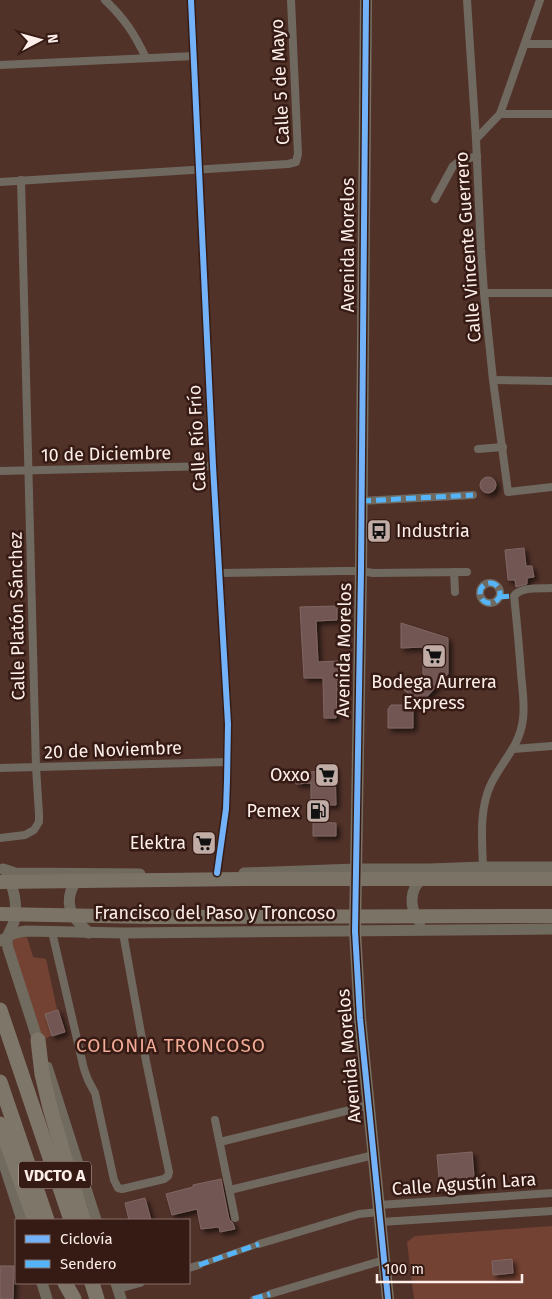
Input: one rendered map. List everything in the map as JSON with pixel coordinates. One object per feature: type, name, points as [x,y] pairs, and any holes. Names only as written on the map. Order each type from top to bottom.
[{"type":"highway","name":"Francisco del Paso y Troncoso","points":[[1,872],[244,879],[552,880]]},
{"type":"highway","name":"Francisco del Paso y Troncoso","points":[[0,914],[152,917],[552,916]]},
{"type":"highway","name":"VDCTO A","points":[[0,1010],[71,1219]]},
{"type":"highway","points":[[38,1040],[42,1074],[50,1108],[83,1219]]},
{"type":"highway","name":"VDCTO A","points":[[0,1082],[48,1219]]},
{"type":"highway","points":[[0,1124],[35,1219]]},
{"type":"highway","points":[[67,1284],[74,1299]]},
{"type":"highway","points":[[92,1284],[98,1299]]},
{"type":"highway","points":[[98,1284],[98,1299]]},
{"type":"main road","name":"Avenida Morelos","points":[[366,0],[361,571],[355,931],[360,1018],[388,1299]]},
{"type":"main road","points":[[1,872],[86,874],[216,873],[552,867]]},
{"type":"main road","points":[[429,869],[413,891],[412,903],[417,919],[430,930]]},
{"type":"main road","points":[[1,872],[12,886],[16,903],[15,919],[10,932],[3,939],[96,1219]]},
{"type":"main road","points":[[86,874],[77,880],[69,901],[75,918],[89,933]]},
{"type":"main road","name":"Francisco del Paso y Troncoso","points":[[3,939],[20,931],[123,933],[552,929]]},
{"type":"main road","points":[[0,1152],[22,1219]]},
{"type":"main road","points":[[42,1284],[47,1299]]},
{"type":"street","points":[[105,0],[119,13],[134,34],[146,58]]},
{"type":"street","name":"Calle Río Frío","points":[[191,0],[213,466],[228,715],[226,809],[216,873]]},
{"type":"street","name":"Calle 5 de Mayo","points":[[198,170],[296,162],[298,154],[291,0]]},
{"type":"street","name":"Calle Vincente Guerrero","points":[[466,0],[484,293],[508,492],[552,488]]},
{"type":"street","points":[[476,139],[500,114],[540,0]]},
{"type":"street","points":[[525,44],[552,44]]},
{"type":"street","points":[[0,65],[194,56]]},
{"type":"street","points":[[500,114],[552,114]]},
{"type":"street","points":[[436,199],[453,166],[460,161],[476,156]]},
{"type":"street","points":[[0,182],[198,170]]},
{"type":"street","name":"Calle Platón Sánchez","points":[[0,838],[25,835],[34,830],[39,822],[40,814],[36,767],[22,180]]},
{"type":"street","points":[[484,293],[552,293]]},
{"type":"street","points":[[493,380],[552,381]]},
{"type":"street","points":[[478,449],[503,447]]},
{"type":"street","name":"10 de Diciembre","points":[[0,471],[213,466]]},
{"type":"street","points":[[361,501],[473,495]]},
{"type":"street","points":[[454,572],[455,592]]},
{"type":"street","points":[[219,573],[467,572]]},
{"type":"street","points":[[499,596],[514,596],[523,590],[552,588]]},
{"type":"street","points":[[482,867],[484,801],[491,783],[513,749],[523,719],[524,698],[514,596]]},
{"type":"street","points":[[513,749],[552,746]]},
{"type":"street","name":"20 de Noviembre","points":[[0,768],[228,762]]},
{"type":"street","points":[[52,932],[84,1069],[95,1093],[116,1185],[122,1189],[164,1179],[168,1176],[123,933]]},
{"type":"street","points":[[220,1142],[368,1105]]},
{"type":"street","points":[[215,1120],[235,1218]]},
{"type":"street","points":[[230,1190],[374,1155]]},
{"type":"street","name":"Calle Agustín Lara","points":[[380,1213],[552,1193]]},
{"type":"street","name":"Calle Agustín Lara","points":[[380,1213],[552,1211]]},
{"type":"street","points":[[190,1268],[359,1214],[380,1213]]},
{"type":"street","points":[[253,1299],[384,1260]]},
{"type":"street","points":[[118,1290],[137,1284]]},
{"type":"shaded area","points":[[27,937],[33,957],[46,959],[59,1018],[56,1033],[43,1040],[12,954],[13,940]]},
{"type":"shaded area","points":[[552,1226],[552,1299],[414,1299],[407,1242],[415,1236]]},
{"type":"building","points":[[488,477],[494,479],[496,485],[494,491],[488,493],[482,491],[480,485],[482,479]]},
{"type":"building","points":[[524,548],[526,566],[532,566],[534,577],[527,578],[527,584],[516,587],[515,580],[508,580],[505,550]]},
{"type":"building","points":[[337,606],[337,620],[316,621],[318,662],[338,661],[336,718],[324,718],[323,678],[304,678],[300,607]]},
{"type":"building","points":[[401,623],[448,638],[448,674],[420,704],[413,705],[413,728],[388,728],[388,709],[391,705],[403,705],[411,696],[404,690],[414,679],[423,687],[423,647],[401,648]]},
{"type":"building","points":[[335,766],[336,805],[311,805],[311,783],[296,784],[296,774]]},
{"type":"building","points":[[313,822],[336,823],[336,836],[313,836]]},
{"type":"building","points":[[58,1010],[65,1032],[52,1036],[45,1014]]},
{"type":"building","points":[[472,1152],[475,1188],[440,1191],[437,1155]]},
{"type":"building","points":[[221,1179],[229,1219],[235,1229],[220,1232],[219,1227],[201,1229],[197,1209],[172,1215],[166,1194],[193,1187],[193,1185]]},
{"type":"building","points":[[145,1198],[151,1219],[129,1219],[125,1203]]},
{"type":"building","points":[[512,1259],[513,1273],[493,1275],[492,1261]]},
{"type":"building","points":[[0,1266],[14,1266],[13,1299],[0,1299]]},
{"type":"marked path","points":[[361,501],[473,495]]},
{"type":"marked path","points":[[490,583],[497,586],[500,593],[497,600],[490,603],[483,600],[480,593],[483,586],[490,583]]},
{"type":"marked path","points":[[499,597],[514,596]]},
{"type":"marked path","points":[[199,1265],[259,1244]]},
{"type":"marked path","points":[[253,1299],[270,1294]]},
{"type":"cycle path","points":[[191,0],[213,466],[228,724],[226,809],[217,873]]},
{"type":"cycle path","points":[[366,0],[361,571],[355,931],[360,1018],[388,1299]]},
{"type":"place","name":"Industria","points":[[379,531]]},
{"type":"place","name":"Bodega Aurrera Express","points":[[434,656]]},
{"type":"place","name":"Oxxo","points":[[327,775]]},
{"type":"place","name":"Pemex","points":[[318,811]]},
{"type":"place","name":"Elektra","points":[[204,843]]},
{"type":"district","name":"COLONIA TRONCOSO","points":[[171,1045]]}]
